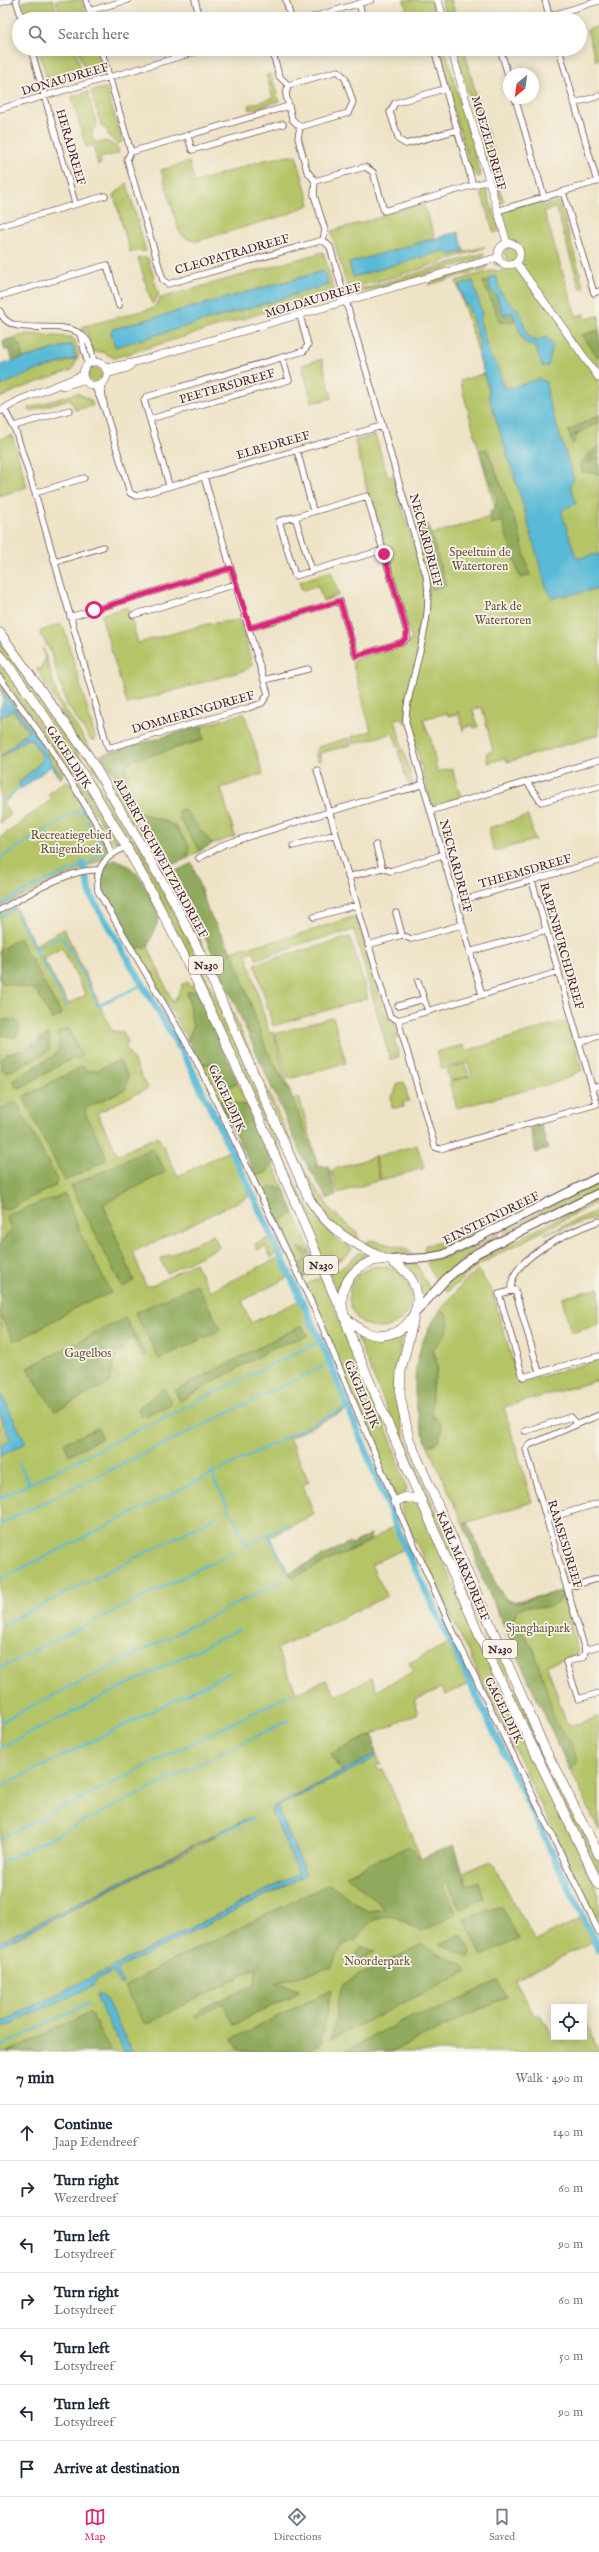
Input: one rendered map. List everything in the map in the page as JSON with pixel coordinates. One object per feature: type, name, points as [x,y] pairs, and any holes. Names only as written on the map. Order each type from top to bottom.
[{"type":"highway","name":"ALBERT SCHWEITZERDREEF","points":[[0,633],[89,757],[172,898],[203,959],[308,1197],[324,1220],[340,1235],[386,1259]]},
{"type":"highway","name":"ALBERT SCHWEITZERDREEF","points":[[0,654],[78,764],[128,846],[189,962],[236,1064],[333,1294],[344,1314]]},
{"type":"highway","name":"N230","points":[[386,1259],[403,1269],[414,1284],[416,1314],[399,1331],[385,1335],[366,1332],[344,1314],[344,1288],[350,1276],[363,1264],[386,1259]]},
{"type":"highway","name":"KARL MARXDREEF","points":[[344,1314],[354,1345],[484,1646],[599,1885]]},
{"type":"highway","name":"KARL MARXDREEF","points":[[416,1314],[401,1371],[400,1395],[409,1439],[526,1706],[599,1855]]},
{"type":"highway","points":[[405,1497],[410,1488],[411,1476]]},
{"type":"highway","points":[[395,1502],[405,1497],[417,1498],[422,1502]]},
{"type":"main road","name":"EINSTEINDREEF","points":[[386,1259],[426,1258],[443,1255],[599,1178]]},
{"type":"main road","points":[[416,1314],[446,1279],[477,1253],[599,1193]]},
{"type":"street","points":[[0,3],[10,0]]},
{"type":"street","points":[[16,0],[20,12]]},
{"type":"street","points":[[86,0],[89,11],[128,0]]},
{"type":"street","points":[[195,0],[198,12]]},
{"type":"street","points":[[286,0],[289,12]]},
{"type":"street","points":[[329,12],[368,0]]},
{"type":"street","points":[[438,0],[441,12]]},
{"type":"street","points":[[545,0],[549,12]]},
{"type":"street","points":[[565,12],[599,1]]},
{"type":"street","points":[[359,3],[361,12]]},
{"type":"street","name":"HERADREEF","points":[[33,56],[75,203]]},
{"type":"street","points":[[102,56],[131,152],[188,137],[289,106]]},
{"type":"street","name":"DONAUDREEF","points":[[0,109],[182,56]]},
{"type":"street","points":[[274,56],[279,76],[288,85]]},
{"type":"street","points":[[436,56],[444,89],[473,185]]},
{"type":"street","name":"MOEZELDREEF","points":[[453,56],[506,243]]},
{"type":"street","points":[[502,56],[506,68]]},
{"type":"street","points":[[497,211],[598,182],[561,56]]},
{"type":"street","points":[[288,85],[338,71],[346,78],[353,102],[348,113],[300,127]]},
{"type":"street","points":[[288,85],[286,95],[292,119],[300,127]]},
{"type":"street","points":[[444,89],[395,103],[390,112],[399,140],[406,144],[457,130]]},
{"type":"street","points":[[575,103],[599,96]]},
{"type":"street","points":[[517,104],[544,197]]},
{"type":"street","points":[[188,137],[192,150],[283,124]]},
{"type":"street","points":[[300,127],[298,138],[307,171],[315,181],[314,195],[325,230],[323,240]]},
{"type":"street","name":"CLEOPATRADREEF","points":[[131,152],[127,159],[161,274],[163,280],[168,284],[323,240]]},
{"type":"street","points":[[315,181],[365,167],[373,172],[384,211],[488,181]]},
{"type":"street","points":[[563,192],[594,293],[599,291]]},
{"type":"street","points":[[0,226],[75,203],[105,196]]},
{"type":"street","name":"NECKARDREEF","points":[[323,240],[330,247],[428,586],[428,618],[405,721],[456,902],[461,925],[482,995]]},
{"type":"street","points":[[506,243],[514,244],[520,250],[520,257],[516,262],[508,265],[499,257],[500,248],[506,243]]},
{"type":"street","name":"MOLDAUDREEF","points":[[106,370],[128,368],[132,363],[300,316],[499,257]]},
{"type":"street","points":[[516,262],[599,378]]},
{"type":"street","points":[[0,296],[107,265],[119,306]]},
{"type":"street","points":[[0,311],[6,321],[16,326],[71,328],[80,334],[91,363],[106,370],[98,386],[83,378]]},
{"type":"street","name":"PEETERSDREEF","points":[[169,486],[144,400],[146,397],[304,351],[308,345],[300,316]]},
{"type":"street","name":"PEETERSDREEF","points":[[150,420],[289,380],[282,357]]},
{"type":"street","points":[[91,363],[83,378],[57,386],[2,410],[14,426],[35,493],[70,617],[231,568]]},
{"type":"street","name":"ELBEDREEF","points":[[98,386],[130,493],[136,496],[382,426]]},
{"type":"street","points":[[14,426],[70,410]]},
{"type":"street","points":[[297,450],[313,511]]},
{"type":"street","points":[[204,477],[250,628],[264,680]]},
{"type":"street","points":[[35,493],[84,478]]},
{"type":"street","points":[[250,628],[340,601],[356,656],[404,640],[407,632],[383,550],[367,496],[279,521],[295,576],[383,550]]},
{"type":"street","points":[[295,517],[312,571]]},
{"type":"street","points":[[55,562],[103,547]]},
{"type":"street","points":[[133,615],[236,584]]},
{"type":"street","name":"DOMMERINGDREEF","points":[[70,617],[108,748],[262,703],[268,694],[264,680],[308,669]]},
{"type":"street","name":"GAGELDIJK","points":[[0,678],[69,776],[107,841],[111,853]]},
{"type":"street","points":[[430,811],[599,760]]},
{"type":"street","points":[[317,770],[390,1017],[398,1020],[559,972]]},
{"type":"street","points":[[527,782],[541,802],[599,786]]},
{"type":"street","points":[[199,858],[225,844],[413,788],[422,784]]},
{"type":"street","points":[[293,846],[336,834]]},
{"type":"street","points":[[376,845],[382,868]]},
{"type":"street","points":[[0,910],[57,881],[87,870],[98,870],[111,853],[128,846]]},
{"type":"street","points":[[348,878],[382,868],[390,870],[442,855]]},
{"type":"street","name":"THEEMSDREEF","points":[[456,902],[599,861]]},
{"type":"street","name":"GAGELDIJK","points":[[98,870],[96,879],[98,891],[103,901],[181,1033],[216,1099],[320,1321],[395,1502],[449,1623],[599,1932]]},
{"type":"street","name":"RAPENBURCHDREEF","points":[[398,1020],[436,1147],[440,1149],[596,1104],[532,881]]},
{"type":"street","points":[[314,917],[357,905]]},
{"type":"street","points":[[396,913],[402,935]]},
{"type":"street","points":[[368,945],[402,935],[411,939],[461,925]]},
{"type":"street","points":[[469,952],[546,930]]},
{"type":"street","points":[[418,981],[428,1011]]},
{"type":"street","points":[[398,1006],[424,999]]},
{"type":"street","points":[[578,1042],[599,1036]]},
{"type":"street","points":[[592,1088],[599,1086]]},
{"type":"street","points":[[511,1290],[511,1281],[535,1253],[553,1242],[599,1221]]},
{"type":"street","points":[[539,1372],[515,1290],[499,1294],[522,1377],[599,1356]]},
{"type":"street","points":[[525,1431],[571,1417],[577,1424],[599,1415]]},
{"type":"street","name":"RAMSESDREEF","points":[[577,1424],[529,1445],[526,1449],[585,1647]]},
{"type":"street","points":[[546,1519],[599,1503]]},
{"type":"street","points":[[567,1588],[599,1578]]},
{"type":"street","points":[[599,1646],[585,1647],[584,1657],[566,1662],[578,1699],[599,1693]]},
{"type":"green space","points":[[30,0],[53,0],[57,12],[27,12],[23,2]]},
{"type":"green space","points":[[55,0],[82,0],[85,12],[61,12]]},
{"type":"green space","points":[[404,0],[431,0],[435,12],[407,12]]},
{"type":"green space","points":[[442,0],[451,0],[455,12],[444,12]]},
{"type":"green space","points":[[599,26],[599,60],[596,61],[587,30]]},
{"type":"green space","points":[[40,56],[77,56],[83,76],[60,81],[49,86]]},
{"type":"green space","points":[[80,56],[98,56],[102,70],[86,75]]},
{"type":"green space","points":[[437,56],[447,56],[481,176],[478,177],[472,171]]},
{"type":"green space","points":[[458,56],[466,56],[481,114],[498,162],[497,177],[504,201],[502,204],[499,203]]},
{"type":"green space","points":[[271,74],[279,101],[250,110],[249,105],[273,98],[266,75]]},
{"type":"green space","points":[[106,88],[122,142],[117,144],[109,137],[107,130],[101,125],[91,91]]},
{"type":"green space","points":[[88,92],[97,126],[92,131],[92,139],[98,143],[107,141],[118,148],[119,153],[100,158],[101,164],[98,165],[93,145],[86,147],[72,97]]},
{"type":"green space","points":[[296,155],[310,204],[289,214],[197,241],[187,239],[179,231],[161,170],[189,162],[194,180],[189,181],[190,184],[264,160]]},
{"type":"green space","points":[[127,183],[146,251],[130,252],[114,195]]},
{"type":"green space","points":[[484,185],[500,231],[494,233],[479,187]]},
{"type":"green space","name":"Park de Watertoren","points":[[540,198],[543,206],[559,201],[584,288],[580,289],[556,208],[544,211],[576,316],[585,314],[586,319],[599,316],[599,735],[507,762],[505,758],[488,763],[486,753],[493,751],[482,707],[473,710],[478,727],[474,728],[473,725],[463,728],[463,731],[458,711],[457,714],[448,716],[447,713],[423,719],[431,740],[437,772],[452,768],[461,798],[432,808],[410,722],[406,723],[400,718],[395,719],[402,747],[398,748],[393,733],[353,744],[351,737],[371,731],[352,661],[412,640],[370,494],[368,495],[355,441],[375,435],[388,477],[393,476],[412,540],[497,515],[460,381],[485,373],[456,281],[493,270],[501,272],[503,268],[493,263],[504,266],[507,260],[504,252],[508,248],[497,211]]},
{"type":"green space","points":[[423,203],[435,238],[350,263],[353,277],[443,251],[451,255],[485,247],[391,278],[355,286],[347,286],[331,231],[381,217],[385,213]]},
{"type":"green space","points":[[323,252],[334,291],[114,358],[103,352],[93,352],[87,333],[81,327],[153,308],[161,298]],"holes":[[[324,271],[328,284],[115,346],[111,332],[113,329]]]},
{"type":"green space","points":[[484,253],[482,258],[373,290],[352,294],[348,290],[370,287]]},
{"type":"green space","points":[[138,258],[148,258],[159,296],[152,304]]},
{"type":"green space","points":[[487,264],[487,268],[428,285],[431,281]]},
{"type":"green space","points":[[489,281],[490,290],[496,294],[503,314],[513,313],[515,321],[500,322],[483,282]]},
{"type":"green space","points":[[599,330],[599,359],[582,335]]},
{"type":"green space","points":[[27,334],[71,337],[75,340],[79,355],[72,370],[21,388],[0,398],[0,386],[9,381],[47,367],[76,359],[72,344],[13,361],[8,349],[5,350],[3,341]]},
{"type":"green space","points":[[14,338],[21,347],[23,358],[13,361],[8,349],[5,350],[3,341]]},
{"type":"green space","points":[[322,359],[332,398],[312,403],[302,365]]},
{"type":"green space","points":[[92,368],[98,368],[102,372],[102,378],[98,382],[92,382],[88,378],[88,372]]},
{"type":"green space","points":[[77,393],[91,400],[93,406],[75,410],[70,399],[30,411],[29,408]]},
{"type":"green space","points":[[599,415],[599,422],[572,436],[578,434],[573,444],[568,431]]},
{"type":"green space","points":[[12,435],[27,487],[0,496],[0,439]]},
{"type":"green space","points":[[599,445],[599,453],[585,463],[599,457],[599,474],[582,472],[580,463]]},
{"type":"green space","points":[[487,449],[518,528],[530,575],[520,578],[502,521],[491,524],[490,512],[496,506],[497,500],[479,451]]},
{"type":"green space","points":[[428,524],[446,585],[432,589],[416,527]]},
{"type":"green space","points":[[331,571],[339,595],[323,601],[318,586],[302,591],[299,582]]},
{"type":"green space","points":[[128,607],[138,643],[207,624],[240,620],[252,665],[246,670],[127,704],[101,615]]},
{"type":"green space","points":[[60,624],[64,628],[96,740],[91,740],[67,705],[50,650],[40,634],[41,631]]},
{"type":"green space","points":[[0,642],[76,751],[124,826],[147,864],[189,942],[232,1034],[297,1189],[294,1191],[190,956],[140,863],[0,651]]},
{"type":"green space","points":[[43,648],[58,698],[131,812],[200,939],[304,1171],[331,1210],[357,1233],[359,1241],[333,1224],[312,1197],[214,977],[38,671],[37,667],[40,670],[45,659]]},
{"type":"green space","points":[[0,662],[43,720],[118,841],[115,843],[35,721],[0,674]]},
{"type":"green space","points":[[0,683],[48,747],[63,773],[61,778],[19,713],[0,688]]},
{"type":"green space","points":[[13,710],[28,731],[0,757],[0,718]]},
{"type":"green space","points":[[244,713],[263,774],[221,788],[235,836],[212,844],[182,808],[179,818],[200,851],[188,858],[188,849],[186,844],[175,826],[142,812],[139,813],[120,784],[124,784],[127,779],[125,767],[134,759],[203,740],[202,726]]},
{"type":"green space","points":[[202,726],[203,740],[128,762],[124,784],[120,784],[100,755]]},
{"type":"green space","points":[[348,738],[351,745],[320,753],[321,761],[317,760],[315,752],[318,747]]},
{"type":"green space","points":[[27,739],[31,739],[42,755],[40,763],[19,782],[20,787],[3,804],[11,814],[0,823],[0,758]]},
{"type":"green space","points":[[403,749],[413,783],[408,784],[398,751]]},
{"type":"green space","name":"Recreatiegebied Ruigenhoek","points":[[64,782],[69,783],[107,847],[107,854],[101,860],[0,907],[0,838],[52,799],[48,794]]},
{"type":"green space","points":[[184,809],[212,844],[200,851],[179,818],[179,810]]},
{"type":"green space","points":[[139,813],[174,825],[189,846],[188,858],[171,865]]},
{"type":"green space","points":[[528,816],[535,840],[494,851],[488,828]]},
{"type":"green space","points":[[114,860],[123,862],[137,874],[160,916],[148,947],[136,948],[103,893],[99,879],[103,867]]},
{"type":"green space","points":[[192,863],[208,911],[235,958],[266,1049],[290,1092],[314,1156],[316,1167],[328,1166],[336,1195],[327,1199],[302,1156],[176,871]]},
{"type":"green space","name":"Gagelbos","points":[[14,905],[35,945],[64,929],[112,1031],[123,1032],[129,1043],[125,1045],[148,1088],[97,1113],[118,1155],[158,1136],[178,1176],[231,1150],[252,1195],[133,1252],[146,1286],[151,1286],[195,1263],[210,1291],[282,1256],[291,1276],[242,1301],[251,1323],[303,1299],[350,1408],[289,1438],[309,1482],[303,1485],[314,1514],[270,1537],[291,1577],[370,1541],[397,1524],[408,1547],[371,1565],[387,1596],[276,1649],[297,1693],[326,1680],[336,1696],[371,1678],[377,1690],[413,1672],[409,1663],[453,1641],[472,1683],[445,1695],[441,1688],[415,1700],[417,1704],[415,1706],[418,1713],[331,1754],[341,1772],[273,1807],[299,1874],[0,2023],[0,1946],[217,1836],[201,1842],[0,1942],[0,913]],"holes":[[[62,948],[86,995],[68,1004],[43,958]]]},
{"type":"green space","points":[[356,916],[386,1016],[395,1024],[399,1037],[394,1038],[399,1057],[390,1059],[354,930],[292,946],[292,948],[256,959],[254,951],[246,953],[269,1033],[273,1032],[290,1092],[266,1049],[231,951],[291,937]]},
{"type":"green space","points":[[350,937],[368,998],[273,1026],[255,964]]},
{"type":"green space","points":[[19,938],[62,1015],[52,1020],[36,990],[3,983],[0,979],[0,950]]},
{"type":"green space","points":[[148,947],[173,1003],[182,988],[181,985],[187,982],[190,986],[195,985],[198,991],[187,993],[193,1027],[188,1040],[136,948]]},
{"type":"green space","points":[[198,991],[238,1083],[228,1087],[212,1064],[201,1064],[188,1040],[193,1027],[187,992]]},
{"type":"green space","points":[[333,1017],[346,1063],[289,1079],[275,1034]]},
{"type":"green space","points":[[4,1019],[16,1021],[20,1029],[15,1037],[0,1035],[0,1022]]},
{"type":"green space","points":[[565,1021],[569,1024],[582,1070],[558,1082],[457,1108],[449,1082],[472,1076],[468,1062],[442,1069],[436,1052],[463,1045],[466,1051]]},
{"type":"green space","points":[[68,1028],[82,1056],[66,1062],[18,1089],[12,1081],[55,1055],[59,1048],[58,1033]]},
{"type":"green space","points":[[49,1034],[49,1050],[44,1054],[6,1073],[0,1066],[0,1060],[7,1054],[25,1049]]},
{"type":"green space","points":[[119,1060],[128,1076],[126,1089],[86,1108],[85,1113],[106,1155],[106,1160],[65,1181],[23,1097],[83,1066],[87,1071],[97,1070]]},
{"type":"green space","points":[[201,1064],[212,1064],[228,1087],[238,1083],[249,1106],[218,1099]]},
{"type":"green space","points":[[465,1064],[469,1076],[450,1081],[446,1070]]},
{"type":"green space","points":[[404,1082],[409,1101],[403,1102],[404,1107],[392,1108],[391,1096],[394,1094],[398,1083]]},
{"type":"green space","points":[[299,1097],[319,1168],[316,1167],[314,1156],[292,1099]]},
{"type":"green space","points":[[218,1099],[249,1106],[273,1163],[266,1173],[255,1175]]},
{"type":"green space","points":[[13,1103],[17,1103],[57,1180],[55,1186],[5,1210],[0,1208],[0,1109]]},
{"type":"green space","points":[[541,1125],[548,1149],[536,1153],[530,1128]]},
{"type":"green space","points":[[417,1145],[424,1168],[381,1180],[375,1157]]},
{"type":"green space","points":[[152,1148],[166,1172],[103,1204],[134,1281],[122,1287],[71,1186]]},
{"type":"green space","points":[[374,1157],[380,1180],[338,1193],[331,1170]]},
{"type":"green space","points":[[273,1163],[284,1189],[271,1187],[264,1194],[255,1175],[266,1173]]},
{"type":"green space","points":[[599,1182],[599,1190],[505,1238],[505,1230]]},
{"type":"green space","points":[[271,1187],[284,1189],[294,1213],[281,1220],[274,1216],[264,1194]]},
{"type":"green space","points":[[297,1189],[313,1214],[308,1227],[294,1191]]},
{"type":"green space","points":[[65,1194],[81,1234],[111,1293],[84,1303],[21,1339],[13,1340],[0,1315],[0,1244],[11,1230],[6,1216]]},
{"type":"green space","points":[[599,1197],[599,1201],[479,1265],[447,1292],[443,1288],[469,1265]]},
{"type":"green space","points":[[594,1212],[599,1217],[544,1234]]},
{"type":"green space","points":[[294,1213],[311,1253],[299,1248],[307,1257],[298,1268],[274,1216],[281,1220]]},
{"type":"green space","points":[[313,1214],[335,1238],[352,1249],[346,1256],[327,1267],[308,1227]]},
{"type":"green space","points":[[492,1225],[494,1228],[455,1246],[424,1254],[425,1245],[449,1241]]},
{"type":"green space","points":[[499,1233],[495,1239],[473,1251],[437,1282],[426,1262],[452,1255]]},
{"type":"green space","points":[[213,1235],[219,1247],[167,1273],[160,1259]]},
{"type":"green space","points":[[266,1239],[272,1240],[276,1254],[271,1258],[265,1246],[257,1250],[255,1244]]},
{"type":"green space","points":[[370,1240],[408,1249],[412,1254],[391,1253],[364,1244]]},
{"type":"green space","points":[[298,1247],[311,1253],[318,1271],[303,1278],[298,1268],[307,1257]]},
{"type":"green space","points":[[359,1252],[368,1257],[355,1263],[351,1267],[337,1292],[329,1274],[346,1265]]},
{"type":"green space","points":[[406,1263],[416,1263],[430,1289],[424,1298],[419,1280]]},
{"type":"green space","points":[[380,1266],[392,1268],[402,1275],[409,1285],[411,1297],[409,1309],[402,1319],[392,1326],[380,1328],[368,1326],[358,1319],[351,1309],[349,1297],[351,1285],[358,1275],[368,1268]]},
{"type":"green space","points":[[478,1270],[492,1291],[519,1383],[599,1360],[599,1380],[504,1407],[532,1502],[463,1524],[428,1446],[434,1444],[442,1430],[440,1422],[432,1416],[431,1412],[432,1387],[436,1374],[436,1357],[433,1350],[446,1314],[440,1311],[464,1282]]},
{"type":"green space","points":[[321,1277],[392,1443],[407,1490],[399,1496],[395,1495],[306,1285]]},
{"type":"green space","points":[[197,1284],[221,1330],[159,1359],[135,1313]]},
{"type":"green space","points":[[599,1288],[599,1325],[571,1333],[562,1298]]},
{"type":"green space","points":[[440,1311],[446,1314],[449,1324],[446,1333],[433,1350],[438,1368],[432,1387],[432,1416],[440,1422],[442,1430],[438,1441],[428,1446],[418,1412],[415,1394],[415,1377],[422,1342]]},
{"type":"green space","name":"Gagelbos","points":[[125,1318],[147,1356],[143,1356],[132,1337],[115,1358],[109,1383],[55,1411],[27,1368]]},
{"type":"green space","points":[[302,1325],[308,1336],[277,1346],[180,1401],[175,1391]]},
{"type":"green space","points":[[404,1334],[400,1348],[396,1389],[400,1416],[407,1444],[505,1667],[599,1864],[599,1879],[495,1661],[356,1336],[384,1341]]},
{"type":"green space","points":[[164,1388],[172,1404],[141,1417],[138,1408]]},
{"type":"green space","points":[[98,1428],[102,1438],[69,1455],[64,1443]]},
{"type":"green space","points":[[411,1500],[419,1505],[491,1671],[599,1894],[599,1926],[401,1509],[403,1502]]},
{"type":"green space","points":[[468,1523],[498,1588],[507,1600],[518,1602],[562,1591],[563,1597],[547,1607],[522,1607],[516,1614],[514,1620],[533,1647],[555,1722],[569,1739],[576,1755],[577,1763],[570,1771],[478,1569],[475,1554],[463,1524]]},
{"type":"green space","points":[[371,1534],[370,1541],[292,1578],[289,1573],[348,1543],[352,1544]]},
{"type":"green space","name":"Sjanghaipark","points":[[562,1591],[578,1654],[547,1665],[566,1722],[572,1725],[599,1717],[599,1831],[495,1606]]},
{"type":"green space","points":[[373,1735],[376,1754],[341,1772],[331,1754]]},
{"type":"green space","name":"Noorderpark","points":[[377,1756],[381,1765],[378,1764],[376,1768],[382,1771],[383,1769],[421,1858],[446,1883],[448,1882],[460,1909],[467,1885],[465,1872],[491,1861],[535,1941],[584,1917],[596,1940],[515,1980],[535,2016],[540,2014],[551,2035],[551,2040],[587,2040],[587,2025],[599,2052],[0,2052],[0,2027],[113,1971],[122,1983],[116,1969],[304,1876],[305,1872],[277,1807]]},
{"type":"green space","points":[[454,1845],[467,1885],[478,1881],[484,1898],[460,1909],[447,1882],[443,1885],[457,1914],[420,1932],[401,1920],[392,1917],[384,1916],[377,1918],[370,1923],[355,1941],[346,1943],[343,1946],[332,1967],[276,1983],[299,1990],[298,1993],[234,2025],[223,2003],[206,2011],[197,2018],[194,2016],[203,2008],[254,1985],[257,1968],[145,2025],[124,1987],[155,1969],[329,1884],[367,1911],[385,1909],[346,1875],[409,1846],[421,1858]]},
{"type":"green space","points":[[501,1906],[519,1939],[482,1956],[464,1918]]},
{"type":"green space","points":[[461,1934],[471,1951],[470,1957],[439,1945]]},
{"type":"green space","points":[[423,1944],[435,1953],[464,1965],[466,1972],[331,2039],[342,1984]]},
{"type":"green space","points":[[361,1946],[375,1952],[349,1965]]},
{"type":"green space","points":[[498,1980],[506,1997],[391,2052],[342,2052],[416,2014],[435,2012]]},
{"type":"green space","points":[[331,1990],[321,2043],[303,2052],[239,2052],[232,2039]]},
{"type":"green space","points":[[90,2012],[111,2052],[7,2052]]},
{"type":"water","points":[[458,232],[464,251],[450,255],[443,251],[353,277],[349,263]]},
{"type":"water","points":[[324,271],[328,285],[115,347],[111,332],[113,329]]},
{"type":"water","points":[[493,276],[497,278],[499,289],[509,303],[519,310],[528,336],[536,341],[546,337],[553,345],[548,366],[542,366],[536,348],[523,341],[513,313],[503,314],[496,294],[490,290],[489,278]]},
{"type":"water","points":[[473,281],[482,313],[480,320],[490,357],[496,363],[504,387],[506,389],[539,379],[546,382],[548,398],[574,480],[570,485],[576,504],[563,509],[562,514],[576,557],[580,558],[599,554],[599,589],[552,598],[545,584],[522,501],[489,397],[489,391],[478,353],[480,345],[469,308],[464,302],[459,285]]},
{"type":"water","points":[[72,344],[76,358],[35,371],[0,386],[0,365]]},
{"type":"water","points":[[0,688],[38,739],[61,778],[60,779],[51,766],[21,789],[19,783],[40,763],[42,755],[31,739],[27,739],[0,758],[28,731],[13,710],[0,718],[0,709],[4,699]]},
{"type":"water","points":[[0,1392],[26,1443],[0,1456],[0,1446],[11,1440],[0,1415]]},
{"type":"water","points":[[376,1754],[377,1756],[366,1763],[277,1807],[305,1872],[304,1876],[117,1969],[123,1984],[120,1984],[113,1971],[97,1979],[93,1986],[0,2029],[0,2023],[299,1874],[273,1814],[273,1807]]},
{"type":"water","points":[[246,1819],[0,1946],[0,1942]]},
{"type":"water","points":[[98,1993],[105,1997],[132,2052],[124,2052],[97,1999]]},
{"type":"waterway","points":[[0,803],[20,787]]},
{"type":"waterway","points":[[0,858],[80,809],[104,851],[90,862],[35,886],[0,905]]},
{"type":"waterway","points":[[83,864],[91,896],[188,1062],[241,1171]]},
{"type":"waterway","points":[[0,917],[14,909],[67,1007]]},
{"type":"waterway","points":[[35,949],[62,936],[93,993],[97,1006],[144,984]]},
{"type":"waterway","points":[[243,1174],[327,1355],[404,1545],[599,1950]]},
{"type":"waterway","points":[[0,1498],[320,1341]]},
{"type":"waterway","points":[[0,1524],[330,1363]]},
{"type":"waterway","points":[[0,1579],[347,1407]]},
{"type":"waterway","points":[[19,1463],[29,1483]]},
{"type":"waterway","points":[[211,1473],[247,1545]]},
{"type":"waterway","points":[[0,1626],[216,1517]]},
{"type":"waterway","points":[[286,1570],[268,1534],[289,1524]]},
{"type":"waterway","points":[[242,1547],[268,1534]]},
{"type":"waterway","points":[[0,1668],[235,1551]]},
{"type":"waterway","points":[[0,1722],[281,1581]]},
{"type":"waterway","points":[[0,1748],[239,1629]]},
{"type":"waterway","points":[[0,1787],[231,1672]]},
{"type":"waterway","points":[[0,1839],[293,1693]]},
{"type":"waterway","points":[[0,1863],[289,1720]]},
{"type":"waterway","points":[[219,1834],[254,1817]]},
{"type":"waterway","points":[[0,2047],[88,2003]]},
{"type":"route","points":[[94,610],[231,568],[250,628],[340,601],[356,656],[402,642],[407,635],[384,554]]},
{"type":"park label","name":"Speeltuin de Watertoren","points":[[480,559]]}]
